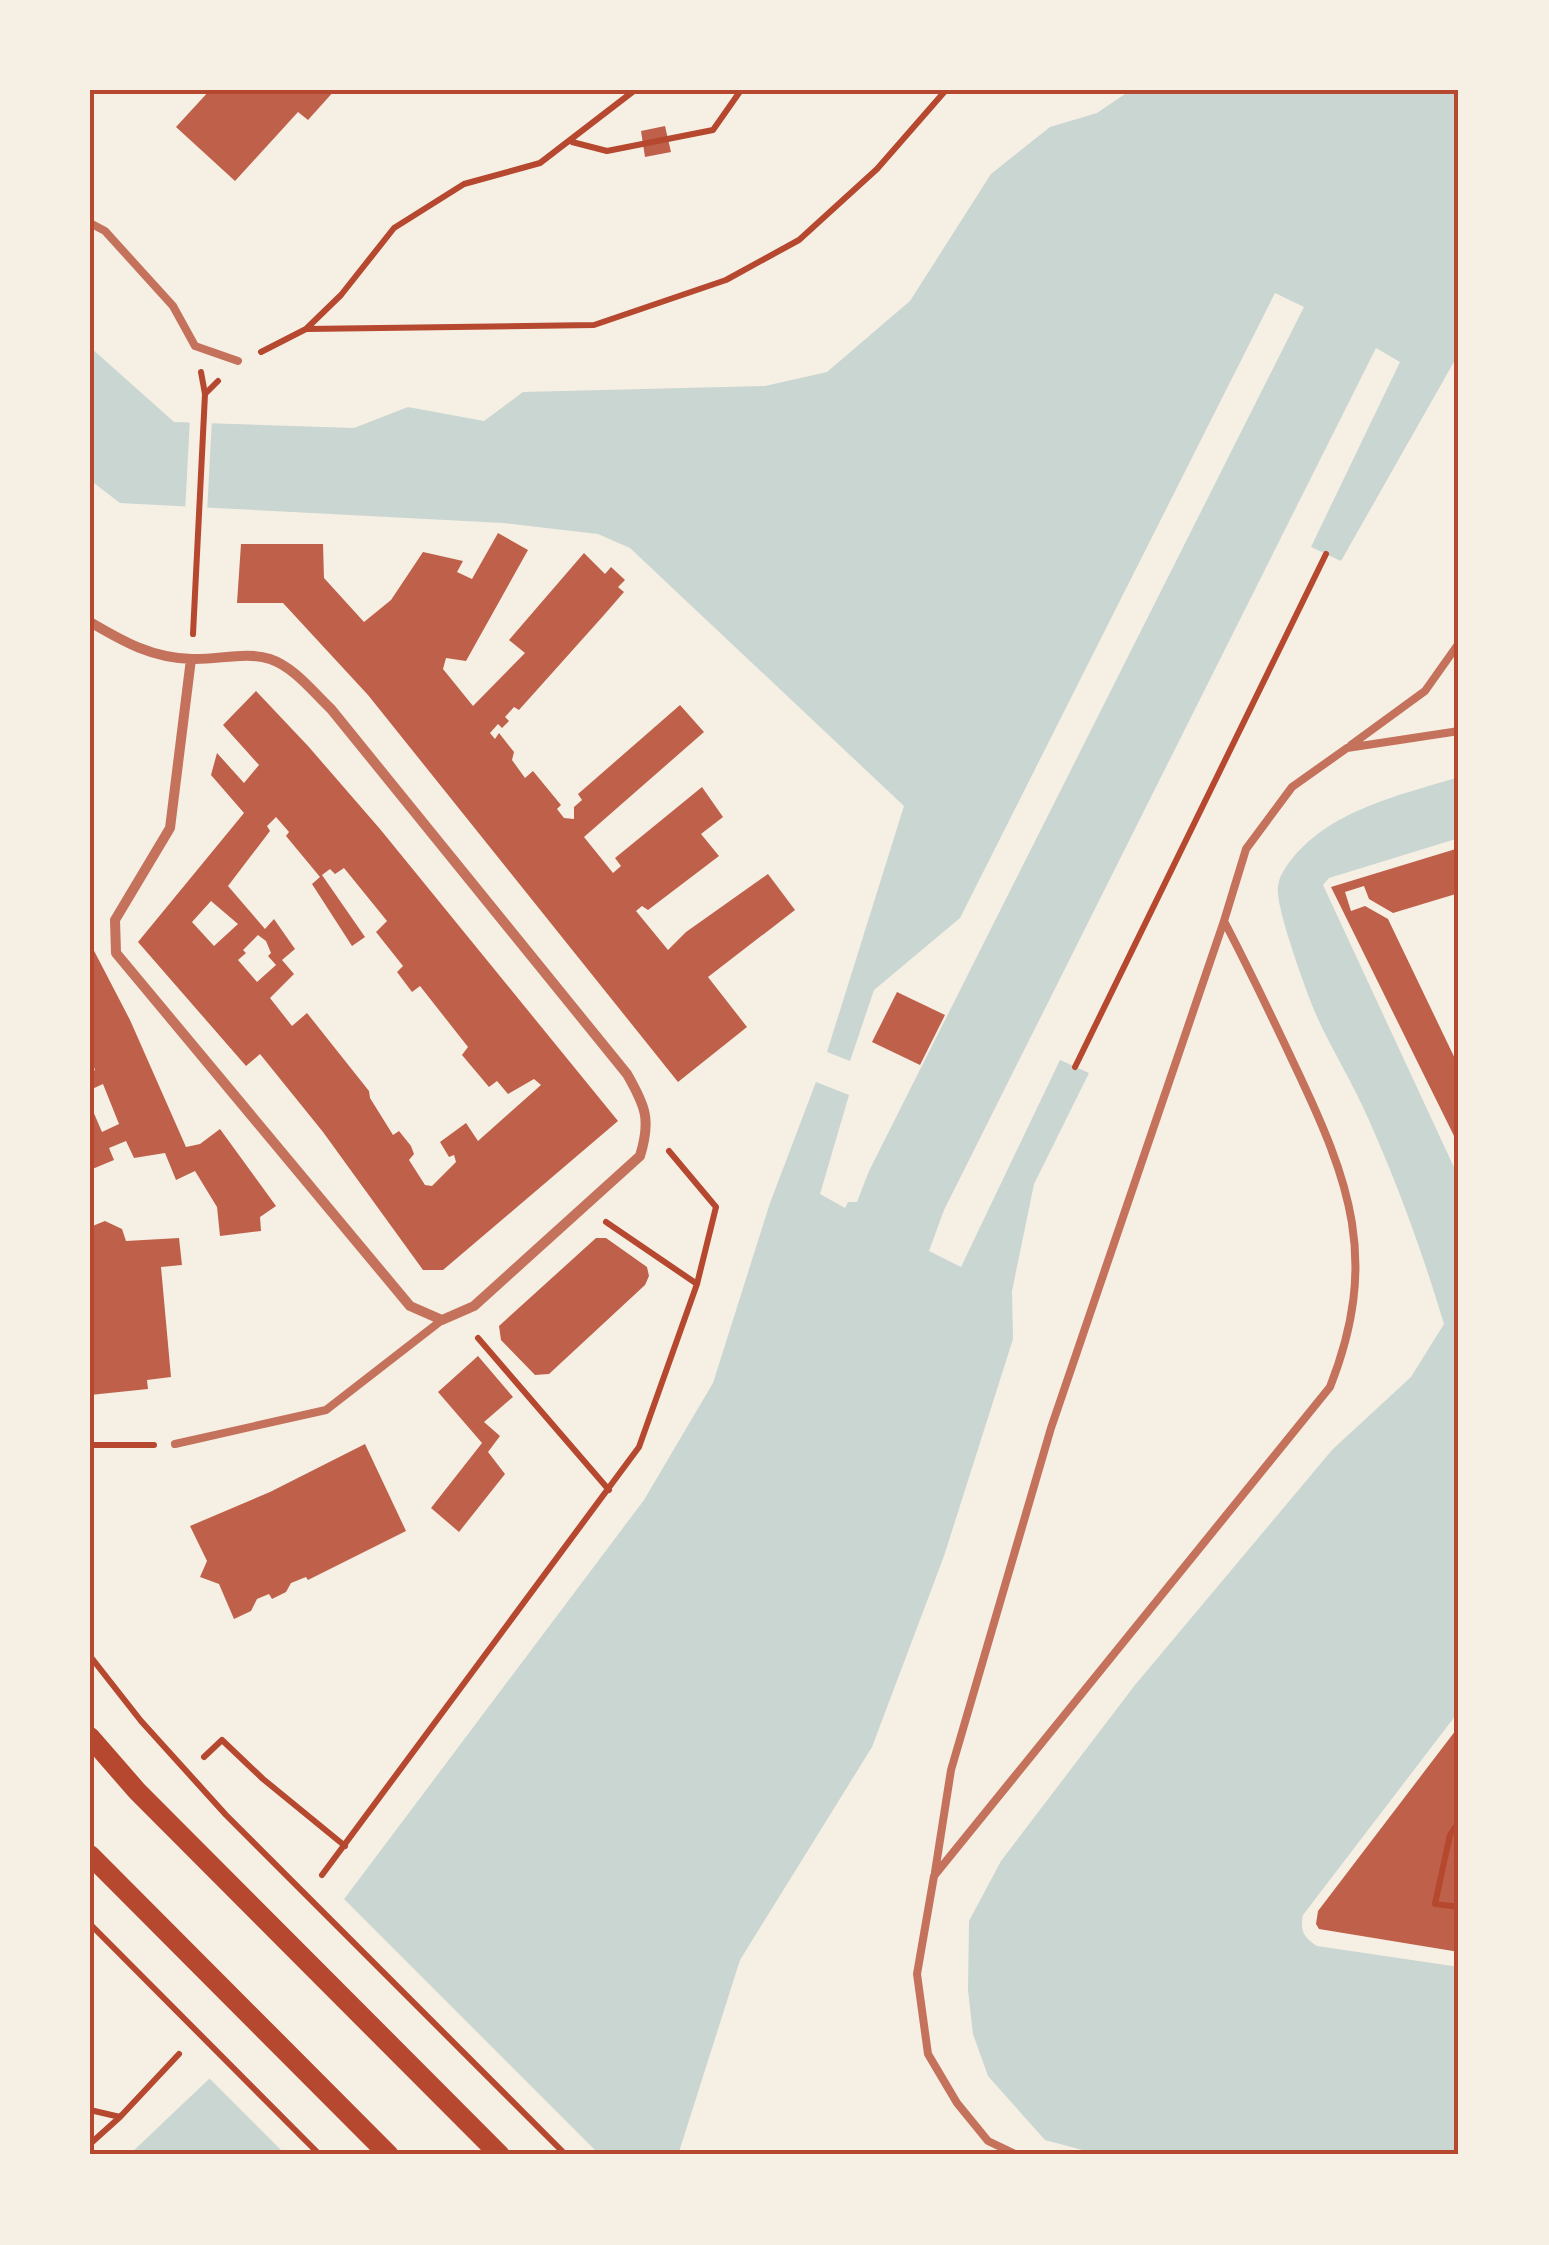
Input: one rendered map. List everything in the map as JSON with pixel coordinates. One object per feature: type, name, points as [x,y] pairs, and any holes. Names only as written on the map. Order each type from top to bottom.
[{"type":"main road","points":[[90,1737],[137,1792],[500,2155]]},
{"type":"main road","points":[[90,1856],[388,2155]]},
{"type":"street","points":[[90,622],[142,652],[191,659],[251,656],[272,660],[293,672],[330,709],[627,1074],[640,1096],[649,1126],[640,1156],[474,1306],[442,1320],[410,1306],[116,952],[115,920],[170,828],[191,659]]},
{"type":"lane","points":[[90,223],[104,231],[173,306],[195,346],[238,360]]},
{"type":"lane","points":[[1017,2155],[988,2141],[957,2102],[928,2054],[917,1974],[951,1770],[1051,1428],[1246,849],[1292,787],[1425,691],[1459,643]]},
{"type":"lane","points":[[1348,748],[1459,731]]},
{"type":"lane","points":[[934,1876],[1330,1387],[1346,1345],[1356,1287],[1355,1240],[1333,1145],[1224,921]]},
{"type":"lane","points":[[174,1444],[326,1410],[442,1320]]},
{"type":"path","points":[[284,343],[306,330],[341,295],[394,228],[464,184],[540,163],[636,90]]},
{"type":"path","points":[[571,142],[607,150],[713,130],[741,90]]},
{"type":"path","points":[[306,330],[594,325],[726,280],[800,240],[877,169],[946,90]]},
{"type":"path","points":[[194,612],[205,394]]},
{"type":"path","points":[[1074,1066],[1326,554]]},
{"type":"path","points":[[322,1875],[639,1447],[697,1284],[716,1207],[675,1157]]},
{"type":"path","points":[[605,1221],[697,1284]]},
{"type":"path","points":[[478,1338],[609,1490]]},
{"type":"path","points":[[90,1445],[174,1444]]},
{"type":"path","points":[[90,1656],[141,1722],[226,1815],[566,2155]]},
{"type":"path","points":[[204,1757],[222,1740],[345,1846]]},
{"type":"path","points":[[1459,1822],[1450,1835],[1436,1904],[1459,1908]]},
{"type":"path","points":[[90,1924],[320,2155]]},
{"type":"path","points":[[90,2144],[120,2118],[179,2054]]},
{"type":"path","points":[[90,2110],[120,2118]]},
{"type":"shaded area","points":[[1131,90],[1459,90],[1459,353],[1341,561],[1311,547],[1400,362],[1376,348],[944,1210],[929,1251],[961,1267],[1060,1060],[1089,1073],[1034,1184],[1012,1291],[1013,1339],[944,1556],[872,1747],[740,1960],[678,2155],[129,2155],[209,2079],[644,1500],[713,1383],[770,1203],[816,1082],[849,1095],[820,1194],[845,1208],[848,1202],[857,1202],[869,1171],[1304,307],[1275,293],[960,918],[874,990],[850,1061],[827,1052],[904,806],[630,548],[598,534],[503,523],[120,503],[90,480],[90,347],[174,422],[354,428],[408,407],[484,421],[523,392],[765,386],[827,372],[910,301],[991,174],[1050,127],[1097,113]]},
{"type":"shaded area","points":[[1459,777],[1459,838],[1329,878],[1323,885],[1459,1178],[1459,1711],[1303,1915],[1302,1925],[1306,1936],[1317,1946],[1459,1967],[1459,2155],[1101,2155],[1045,2140],[988,2076],[973,2034],[968,1990],[969,1921],[1001,1861],[1135,1685],[1332,1450],[1411,1377],[1444,1324],[1390,1169],[1310,999],[1288,935],[1278,888],[1282,874],[1298,851],[1338,821],[1386,800]]},
{"type":"pier","points":[[190,417],[212,418],[207,514],[185,513]]},
{"type":"pier","points":[[340,1895],[600,2155],[286,2155],[206,2075]]},
{"type":"building","points":[[210,90],[335,90],[308,120],[298,112],[235,181],[176,127]]},
{"type":"building","points":[[665,126],[671,152],[645,157],[641,131]]},
{"type":"building","points":[[498,533],[528,550],[466,661],[446,658],[443,669],[473,706],[525,653],[509,640],[584,553],[605,574],[611,567],[625,580],[618,587],[624,592],[604,615],[519,710],[514,707],[505,717],[509,721],[502,728],[498,724],[490,733],[495,739],[499,733],[514,752],[512,760],[525,778],[533,771],[561,805],[557,809],[564,818],[574,819],[574,807],[582,800],[578,794],[680,705],[704,732],[584,837],[613,873],[621,866],[615,858],[702,787],[723,817],[701,834],[719,856],[648,910],[642,906],[636,911],[668,950],[686,932],[768,874],[795,910],[708,977],[747,1027],[678,1082],[368,695],[283,603],[237,603],[241,544],[323,544],[324,578],[364,622],[391,600],[423,552],[463,561],[457,572],[472,579]]},
{"type":"building","points":[[256,691],[380,829],[618,1121],[443,1270],[423,1270],[323,1132],[260,1054],[246,1066],[138,942],[244,813],[211,775],[217,753],[244,783],[259,765],[223,725]],"holes":[[[276,817],[289,832],[286,836],[320,877],[312,884],[352,946],[365,937],[322,875],[330,869],[335,874],[344,868],[387,921],[376,932],[403,966],[397,972],[412,992],[420,986],[468,1047],[462,1055],[489,1087],[497,1081],[508,1094],[534,1079],[541,1085],[478,1141],[466,1123],[440,1142],[456,1162],[432,1186],[425,1185],[409,1160],[414,1154],[411,1146],[399,1131],[393,1135],[369,1091],[307,1013],[292,1026],[270,998],[294,974],[282,960],[295,949],[274,919],[265,929],[228,886],[270,831],[267,826]],[[211,901],[238,924],[214,946],[192,922]],[[258,935],[266,941],[271,953],[268,956],[276,965],[257,982],[238,960],[246,953],[243,950]]]},
{"type":"building","points":[[1459,848],[1459,893],[1393,913],[1369,899],[1364,886],[1345,892],[1351,911],[1365,906],[1388,919],[1459,1067],[1459,1146],[1331,887]]},
{"type":"building","points":[[90,943],[130,1020],[186,1147],[200,1144],[220,1129],[276,1206],[260,1217],[261,1231],[220,1236],[217,1207],[195,1171],[176,1180],[165,1153],[134,1158],[126,1141],[109,1148],[114,1160],[90,1170],[90,1104],[102,1132],[119,1124],[103,1084],[90,1090],[90,1072],[95,1070],[90,1058]]},
{"type":"building","points":[[897,992],[945,1015],[920,1065],[872,1042]]},
{"type":"building","points":[[105,1221],[122,1229],[126,1241],[179,1238],[182,1265],[161,1267],[171,1377],[147,1380],[148,1389],[90,1395],[90,1227]]},
{"type":"building","points":[[596,1238],[606,1238],[647,1267],[645,1285],[549,1374],[535,1375],[501,1340],[499,1326]]},
{"type":"building","points":[[478,1356],[513,1397],[484,1422],[500,1436],[488,1452],[505,1474],[459,1532],[431,1508],[482,1443],[438,1392]]},
{"type":"building","points":[[365,1444],[406,1531],[308,1580],[306,1577],[291,1583],[286,1592],[272,1599],[269,1594],[257,1599],[251,1611],[234,1619],[219,1584],[200,1577],[207,1561],[190,1526],[270,1492]]},
{"type":"building","points":[[1459,1726],[1459,1952],[1319,1929],[1318,1911]]}]
